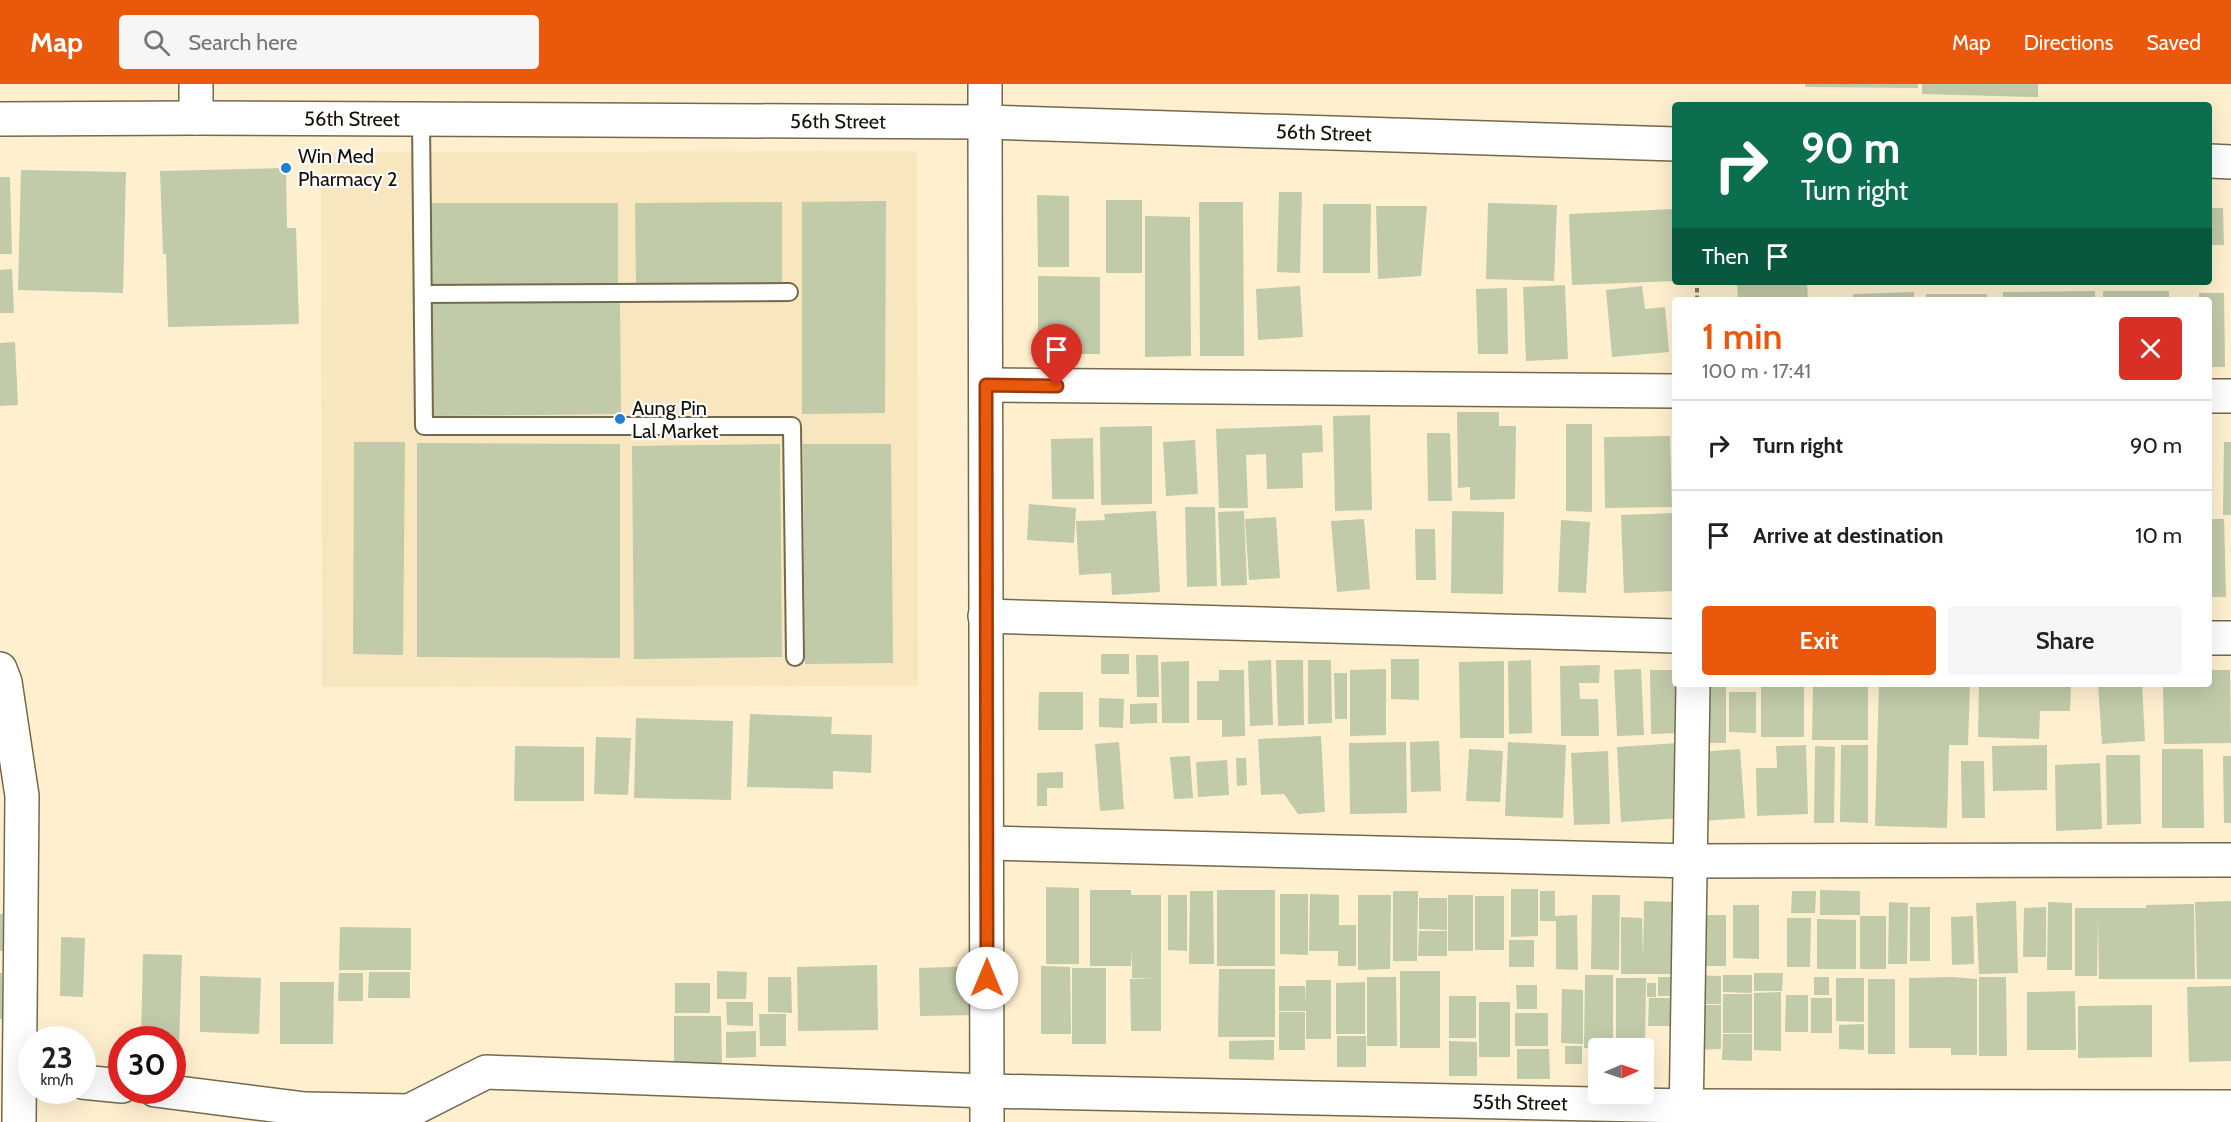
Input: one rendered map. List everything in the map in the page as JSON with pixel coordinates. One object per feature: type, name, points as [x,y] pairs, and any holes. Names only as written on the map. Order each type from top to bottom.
[{"type":"street","points":[[196,84],[196,117]]},
{"type":"street","points":[[985,84],[987,1107]]},
{"type":"street","name":"56th Street","points":[[0,118],[985,122],[1672,144]]},
{"type":"street","points":[[2212,161],[2231,162]]},
{"type":"street","points":[[986,385],[1672,392]]},
{"type":"street","points":[[2212,396],[2231,396]]},
{"type":"street","points":[[985,615],[1672,636]]},
{"type":"street","points":[[2212,638],[2231,638]]},
{"type":"street","points":[[0,669],[5,682],[22,796],[17,1074],[19,1122]]},
{"type":"street","points":[[1686,1114],[1692,861],[1693,687]]},
{"type":"street","points":[[987,843],[1692,861],[2231,861]]},
{"type":"street","name":"55th Street","points":[[305,1115],[410,1111],[486,1072],[577,1076],[987,1107],[1686,1114],[2231,1107]]},
{"type":"street","points":[[186,1095],[305,1115]]},
{"type":"lane","points":[[421,119],[424,426],[792,426],[795,657]]},
{"type":"lane","points":[[423,294],[789,292]]},
{"type":"shaded area","name":"Aung Pin Lal Market","points":[[917,151],[918,686],[322,687],[321,152]]},
{"type":"building","points":[[1805,84],[1918,84],[1918,88],[1805,87]]},
{"type":"building","points":[[1922,84],[2038,84],[2038,97],[1922,94]]},
{"type":"building","points":[[286,168],[287,228],[296,228],[299,324],[168,327],[160,171]]},
{"type":"building","points":[[21,170],[126,172],[123,293],[18,290]]},
{"type":"building","points":[[0,177],[10,177],[12,254],[0,254]]},
{"type":"building","points":[[1279,192],[1302,192],[1300,273],[1277,272]]},
{"type":"building","points":[[1037,195],[1069,196],[1069,267],[1038,267]]},
{"type":"building","points":[[1106,200],[1142,200],[1142,273],[1106,273]]},
{"type":"building","points":[[886,201],[885,413],[802,414],[802,202]]},
{"type":"building","points":[[782,202],[782,283],[636,284],[635,203]]},
{"type":"building","points":[[1199,202],[1243,202],[1244,356],[1200,356]]},
{"type":"building","points":[[429,203],[618,203],[618,286],[429,286]]},
{"type":"building","points":[[1488,203],[1557,205],[1554,281],[1486,279]]},
{"type":"building","points":[[1323,204],[1371,204],[1370,273],[1323,273]]},
{"type":"building","points":[[1376,206],[1427,206],[1421,276],[1378,279]]},
{"type":"building","points":[[2212,208],[2223,208],[2224,245],[2212,245]]},
{"type":"building","points":[[1672,209],[1672,281],[1572,285],[1569,214]]},
{"type":"building","points":[[1145,216],[1190,217],[1191,356],[1145,357]]},
{"type":"building","points":[[12,269],[14,313],[0,313],[0,270]]},
{"type":"building","points":[[1038,276],[1100,277],[1100,354],[1038,354]]},
{"type":"building","points":[[1565,285],[1568,359],[1526,361],[1523,287]]},
{"type":"building","points":[[1737,285],[1807,285],[1808,297],[1738,297]]},
{"type":"building","points":[[1300,286],[1303,337],[1258,340],[1256,289]]},
{"type":"building","points":[[1642,286],[1645,309],[1665,307],[1669,352],[1612,357],[1606,290]]},
{"type":"building","points":[[1507,288],[1508,354],[1478,354],[1476,289]]},
{"type":"building","points":[[2095,291],[2095,297],[2003,297],[2003,292]]},
{"type":"building","points":[[2103,291],[2169,291],[2169,297],[2103,297]]},
{"type":"building","points":[[1914,292],[1914,297],[1853,297],[1853,294]]},
{"type":"building","points":[[2199,293],[2224,293],[2225,367],[2212,367],[2212,297],[2199,297]]},
{"type":"building","points":[[1926,294],[1987,294],[1987,297],[1926,297]]},
{"type":"building","points":[[620,302],[621,414],[433,416],[432,304]]},
{"type":"building","points":[[15,342],[18,405],[0,406],[0,343]]},
{"type":"building","points":[[1457,412],[1499,412],[1499,426],[1516,426],[1515,499],[1470,500],[1470,487],[1458,488]]},
{"type":"building","points":[[1370,415],[1372,510],[1335,511],[1333,416]]},
{"type":"building","points":[[1566,424],[1592,424],[1592,512],[1566,511]]},
{"type":"building","points":[[1322,425],[1323,452],[1302,453],[1303,488],[1267,489],[1266,454],[1246,455],[1248,508],[1219,508],[1216,429]]},
{"type":"building","points":[[1152,426],[1152,504],[1101,505],[1100,427]]},
{"type":"building","points":[[1427,433],[1450,433],[1452,501],[1428,501]]},
{"type":"building","points":[[1670,436],[1672,507],[1605,508],[1604,437]]},
{"type":"building","points":[[1093,438],[1094,499],[1052,499],[1051,439]]},
{"type":"building","points":[[1195,440],[1198,494],[1166,496],[1163,442]]},
{"type":"building","points":[[354,442],[405,442],[403,655],[353,654]]},
{"type":"building","points":[[2224,442],[2231,442],[2231,515],[2223,515]]},
{"type":"building","points":[[417,443],[620,444],[620,658],[417,657]]},
{"type":"building","points":[[780,444],[782,657],[634,659],[632,446]]},
{"type":"building","points":[[803,444],[891,444],[893,663],[805,664]]},
{"type":"building","points":[[1029,504],[1076,508],[1074,543],[1027,540]]},
{"type":"building","points":[[1185,507],[1215,507],[1217,586],[1187,587]]},
{"type":"building","points":[[1156,511],[1160,592],[1112,595],[1111,573],[1079,575],[1076,521],[1105,520],[1104,514]]},
{"type":"building","points":[[1244,511],[1247,585],[1221,586],[1218,512]]},
{"type":"building","points":[[1452,511],[1504,512],[1503,594],[1451,593]]},
{"type":"building","points":[[1672,513],[1672,591],[1624,593],[1621,515]]},
{"type":"building","points":[[1276,517],[1280,578],[1249,580],[1245,519]]},
{"type":"building","points":[[1364,519],[1370,589],[1337,592],[1331,521]]},
{"type":"building","points":[[2212,519],[2224,519],[2226,597],[2212,597]]},
{"type":"building","points":[[1561,520],[1590,522],[1586,593],[1558,592]]},
{"type":"building","points":[[1415,529],[1435,529],[1436,580],[1416,580]]},
{"type":"building","points":[[1101,654],[1129,654],[1129,674],[1101,674]]},
{"type":"building","points":[[1136,655],[1158,655],[1159,697],[1137,697]]},
{"type":"building","points":[[1391,659],[1419,659],[1419,700],[1391,699]]},
{"type":"building","points":[[1271,660],[1273,725],[1250,726],[1248,661]]},
{"type":"building","points":[[1276,660],[1303,660],[1304,725],[1278,726]]},
{"type":"building","points":[[1308,660],[1331,660],[1332,723],[1308,724]]},
{"type":"building","points":[[1531,660],[1532,733],[1509,734],[1508,661]]},
{"type":"building","points":[[1189,661],[1189,723],[1162,723],[1161,662]]},
{"type":"building","points":[[1504,661],[1504,738],[1460,738],[1459,662]]},
{"type":"building","points":[[1600,665],[1599,683],[1579,683],[1580,699],[1598,699],[1599,736],[1561,736],[1560,666]]},
{"type":"building","points":[[1386,669],[1386,735],[1350,736],[1350,670]]},
{"type":"building","points":[[1641,669],[1644,735],[1617,736],[1614,670]]},
{"type":"building","points":[[1219,670],[1244,670],[1245,736],[1222,737],[1222,720],[1197,720],[1197,681],[1219,681]]},
{"type":"building","points":[[1650,670],[1672,670],[1672,687],[1680,687],[1680,733],[1651,734]]},
{"type":"building","points":[[2212,670],[2230,670],[2231,743],[2164,744],[2163,687],[2212,687]]},
{"type":"building","points":[[1334,673],[1347,673],[1347,719],[1335,719]]},
{"type":"building","points":[[1700,687],[1726,687],[1726,743],[1701,743]]},
{"type":"building","points":[[1761,687],[1804,687],[1804,737],[1761,737]]},
{"type":"building","points":[[1813,687],[1868,687],[1868,740],[1812,740]]},
{"type":"building","points":[[1879,687],[1970,687],[1968,745],[1949,745],[1947,828],[1875,826]]},
{"type":"building","points":[[1979,687],[2071,687],[2070,711],[2040,711],[2039,739],[1978,737]]},
{"type":"building","points":[[2098,687],[2142,687],[2145,741],[2102,744]]},
{"type":"building","points":[[1039,692],[1083,692],[1083,730],[1038,730]]},
{"type":"building","points":[[1729,692],[1756,692],[1756,733],[1729,732]]},
{"type":"building","points":[[1099,698],[1124,699],[1123,728],[1099,727]]},
{"type":"building","points":[[1157,703],[1157,723],[1130,724],[1130,704]]},
{"type":"building","points":[[750,714],[832,717],[831,734],[872,735],[871,773],[833,771],[833,789],[747,787]]},
{"type":"building","points":[[636,718],[733,721],[731,800],[634,798]]},
{"type":"building","points":[[1321,736],[1325,812],[1298,814],[1284,794],[1261,795],[1258,739]]},
{"type":"building","points":[[596,737],[631,738],[628,795],[594,794]]},
{"type":"building","points":[[1439,741],[1441,791],[1411,792],[1410,742]]},
{"type":"building","points":[[1119,742],[1124,809],[1100,811],[1095,744]]},
{"type":"building","points":[[1406,742],[1407,813],[1350,814],[1349,743]]},
{"type":"building","points":[[1508,742],[1566,745],[1563,818],[1505,816]]},
{"type":"building","points":[[1678,743],[1682,818],[1621,822],[1617,747]]},
{"type":"building","points":[[1806,745],[1808,814],[1757,816],[1756,768],[1777,768],[1776,746]]},
{"type":"building","points":[[1841,745],[1868,745],[1868,823],[1840,822]]},
{"type":"building","points":[[2047,745],[2047,790],[1993,791],[1992,746]]},
{"type":"building","points":[[515,746],[584,747],[584,801],[514,801]]},
{"type":"building","points":[[1815,746],[1835,747],[1834,823],[1814,823]]},
{"type":"building","points":[[1469,749],[1503,751],[1500,802],[1466,801]]},
{"type":"building","points":[[1740,749],[1745,818],[1703,821],[1698,752]]},
{"type":"building","points":[[2162,749],[2203,749],[2204,828],[2162,828]]},
{"type":"building","points":[[1608,751],[1610,824],[1574,825],[1571,753]]},
{"type":"building","points":[[2106,755],[2140,755],[2141,824],[2107,825]]},
{"type":"building","points":[[1190,756],[1193,798],[1174,799],[1170,757]]},
{"type":"building","points":[[2223,756],[2231,756],[2231,823],[2224,823]]},
{"type":"building","points":[[1236,758],[1246,758],[1247,785],[1237,786]]},
{"type":"building","points":[[1227,760],[1229,795],[1198,797],[1196,762]]},
{"type":"building","points":[[1961,761],[1984,761],[1985,818],[1962,818]]},
{"type":"building","points":[[2100,763],[2102,829],[2056,831],[2055,765]]},
{"type":"building","points":[[1063,772],[1063,788],[1047,788],[1047,806],[1037,806],[1037,773]]},
{"type":"building","points":[[1046,887],[1079,888],[1079,964],[1046,964]]},
{"type":"building","points":[[1511,889],[1538,889],[1538,936],[1511,937]]},
{"type":"building","points":[[1090,890],[1131,890],[1131,895],[1161,895],[1161,1031],[1131,1031],[1130,979],[1156,979],[1132,978],[1132,949],[1131,966],[1090,966]]},
{"type":"building","points":[[1217,890],[1275,890],[1275,966],[1217,966]]},
{"type":"building","points":[[1820,890],[1860,891],[1860,915],[1820,915]]},
{"type":"building","points":[[1190,891],[1213,891],[1214,964],[1189,964]]},
{"type":"building","points":[[1393,891],[1418,891],[1417,961],[1393,961]]},
{"type":"building","points":[[1540,891],[1555,891],[1555,916],[1577,915],[1578,970],[1556,969],[1556,921],[1540,921]]},
{"type":"building","points":[[1792,891],[1816,891],[1815,913],[1791,913]]},
{"type":"building","points":[[1280,894],[1308,894],[1308,955],[1280,954]]},
{"type":"building","points":[[1310,894],[1339,895],[1339,925],[1356,925],[1356,966],[1338,966],[1338,951],[1309,951]]},
{"type":"building","points":[[1168,895],[1187,895],[1187,951],[1168,950]]},
{"type":"building","points":[[1358,895],[1391,895],[1390,969],[1358,970]]},
{"type":"building","points":[[1448,895],[1473,895],[1473,951],[1448,951]]},
{"type":"building","points":[[1592,895],[1620,895],[1619,970],[1591,969]]},
{"type":"building","points":[[1475,896],[1504,896],[1504,950],[1475,950]]},
{"type":"building","points":[[1419,898],[1447,898],[1447,930],[1419,929]]},
{"type":"building","points":[[1644,901],[1677,902],[1677,974],[1621,974],[1621,917],[1642,918],[1643,960]]},
{"type":"building","points":[[2016,901],[2018,973],[1979,974],[1976,903]]},
{"type":"building","points":[[2231,901],[2231,979],[2197,979],[2195,902]]},
{"type":"building","points":[[1889,902],[1908,903],[1907,964],[1888,964]]},
{"type":"building","points":[[2048,902],[2072,903],[2072,970],[2047,970]]},
{"type":"building","points":[[2194,904],[2195,979],[2099,979],[2098,918],[2097,976],[2075,976],[2075,908],[2146,908],[2146,905]]},
{"type":"building","points":[[1733,905],[1759,905],[1759,959],[1733,958]]},
{"type":"building","points":[[1910,907],[1930,907],[1930,961],[1910,961]]},
{"type":"building","points":[[2046,907],[2046,957],[2023,957],[2024,908]]},
{"type":"building","points":[[0,914],[3,914],[4,951],[0,951]]},
{"type":"building","points":[[1698,915],[1726,915],[1726,966],[1697,966]]},
{"type":"building","points":[[1860,916],[1886,916],[1886,969],[1860,969]]},
{"type":"building","points":[[1973,916],[1974,964],[1952,965],[1951,917]]},
{"type":"building","points":[[1787,918],[1811,918],[1810,967],[1787,967]]},
{"type":"building","points":[[1817,919],[1856,920],[1856,969],[1817,969]]},
{"type":"building","points":[[340,927],[411,928],[411,970],[339,970]]},
{"type":"building","points":[[1419,931],[1447,931],[1447,956],[1418,956]]},
{"type":"building","points":[[61,937],[85,938],[83,997],[60,996]]},
{"type":"building","points":[[1509,940],[1534,940],[1534,967],[1509,967]]},
{"type":"building","points":[[143,954],[182,955],[180,1026],[141,1026]]},
{"type":"building","points":[[877,965],[878,1030],[798,1031],[797,967]]},
{"type":"building","points":[[976,966],[978,1015],[920,1016],[919,968]]},
{"type":"building","points":[[1041,966],[1070,967],[1071,1034],[1041,1034]]},
{"type":"building","points":[[1072,968],[1106,968],[1106,1044],[1072,1044]]},
{"type":"building","points":[[1219,969],[1275,969],[1275,1037],[1218,1037]]},
{"type":"building","points":[[717,971],[747,972],[746,999],[717,999]]},
{"type":"building","points":[[1400,971],[1440,971],[1440,1048],[1400,1048]]},
{"type":"building","points":[[369,972],[410,972],[410,998],[368,998]]},
{"type":"building","points":[[0,973],[2,973],[3,1019],[0,1019]]},
{"type":"building","points":[[339,973],[363,973],[363,1001],[338,1001]]},
{"type":"building","points":[[1754,973],[1783,973],[1782,991],[1754,991]]},
{"type":"building","points":[[1585,975],[1613,975],[1613,1038],[1588,1038],[1588,1048],[1584,1048]]},
{"type":"building","points":[[1693,975],[1721,976],[1721,1004],[1692,1004]]},
{"type":"building","points":[[1723,975],[1752,975],[1752,993],[1723,992]]},
{"type":"building","points":[[200,976],[261,978],[259,1034],[200,1032]]},
{"type":"building","points":[[768,977],[791,977],[792,1013],[768,1012]]},
{"type":"building","points":[[1367,977],[1396,977],[1397,1046],[1367,1046]]},
{"type":"building","points":[[1658,977],[1676,977],[1676,996],[1658,996]]},
{"type":"building","points":[[1814,977],[1829,977],[1829,995],[1814,995]]},
{"type":"building","points":[[1979,977],[2006,977],[2007,1056],[1979,1056]]},
{"type":"building","points":[[1616,978],[1646,978],[1645,1038],[1616,1038]]},
{"type":"building","points":[[1836,978],[1864,978],[1864,1022],[1836,1021]]},
{"type":"building","points":[[1909,978],[1977,979],[1977,1055],[1951,1055],[1951,1048],[1909,1048]]},
{"type":"building","points":[[1868,979],[1895,979],[1895,1054],[1868,1054]]},
{"type":"building","points":[[1306,980],[1331,980],[1331,1039],[1306,1039],[1306,1011],[1279,1011],[1279,986],[1305,986],[1306,1005]]},
{"type":"building","points":[[280,982],[334,982],[333,1044],[280,1044]]},
{"type":"building","points":[[1365,982],[1365,1034],[1336,1034],[1336,983]]},
{"type":"building","points":[[675,983],[710,983],[710,1013],[675,1013]]},
{"type":"building","points":[[1647,983],[1656,983],[1656,997],[1647,997]]},
{"type":"building","points":[[1516,985],[1537,985],[1537,1009],[1517,1009]]},
{"type":"building","points":[[2231,986],[2231,1061],[2189,1062],[2187,987]]},
{"type":"building","points":[[1562,989],[1583,990],[1583,1044],[1561,1043]]},
{"type":"building","points":[[2075,991],[2076,1050],[2027,1050],[2027,992]]},
{"type":"building","points":[[1781,992],[1781,1051],[1754,1050],[1754,993]]},
{"type":"building","points":[[1723,994],[1752,994],[1752,1033],[1723,1033]]},
{"type":"building","points":[[1786,995],[1808,995],[1808,1032],[1785,1032]]},
{"type":"building","points":[[1449,996],[1476,996],[1476,1038],[1449,1038]]},
{"type":"building","points":[[1649,998],[1674,998],[1674,1026],[1648,1026]]},
{"type":"building","points":[[1811,998],[1832,998],[1832,1033],[1811,1033]]},
{"type":"building","points":[[726,1002],[753,1002],[753,1026],[727,1025]]},
{"type":"building","points":[[1479,1002],[1510,1002],[1510,1057],[1479,1057]]},
{"type":"building","points":[[1692,1005],[1721,1005],[1721,1049],[1692,1050]]},
{"type":"building","points":[[2152,1005],[2152,1057],[2078,1058],[2078,1006]]},
{"type":"building","points":[[1279,1012],[1305,1012],[1305,1050],[1279,1050]]},
{"type":"building","points":[[1515,1013],[1548,1013],[1548,1046],[1515,1046]]},
{"type":"building","points":[[759,1014],[786,1014],[786,1046],[760,1046]]},
{"type":"building","points":[[674,1016],[721,1016],[722,1065],[674,1065]]},
{"type":"building","points":[[1864,1024],[1864,1050],[1839,1049],[1839,1025]]},
{"type":"building","points":[[756,1031],[756,1057],[726,1058],[726,1032]]},
{"type":"building","points":[[1723,1034],[1752,1034],[1752,1061],[1722,1060]]},
{"type":"building","points":[[1337,1036],[1366,1036],[1366,1067],[1337,1067]]},
{"type":"building","points":[[1274,1040],[1274,1060],[1229,1059],[1229,1041]]},
{"type":"building","points":[[1449,1041],[1477,1042],[1477,1076],[1449,1076]]},
{"type":"building","points":[[1565,1046],[1582,1046],[1582,1064],[1565,1064]]},
{"type":"building","points":[[1517,1049],[1549,1049],[1550,1079],[1517,1079]]},
{"type":"place","name":"Win Med Pharmacy 2","points":[[286,168]]},
{"type":"place","name":"Aung Pin Lal Market","points":[[620,419]]},
{"type":"route","points":[[987,978],[986,385],[1057,386]]}]
